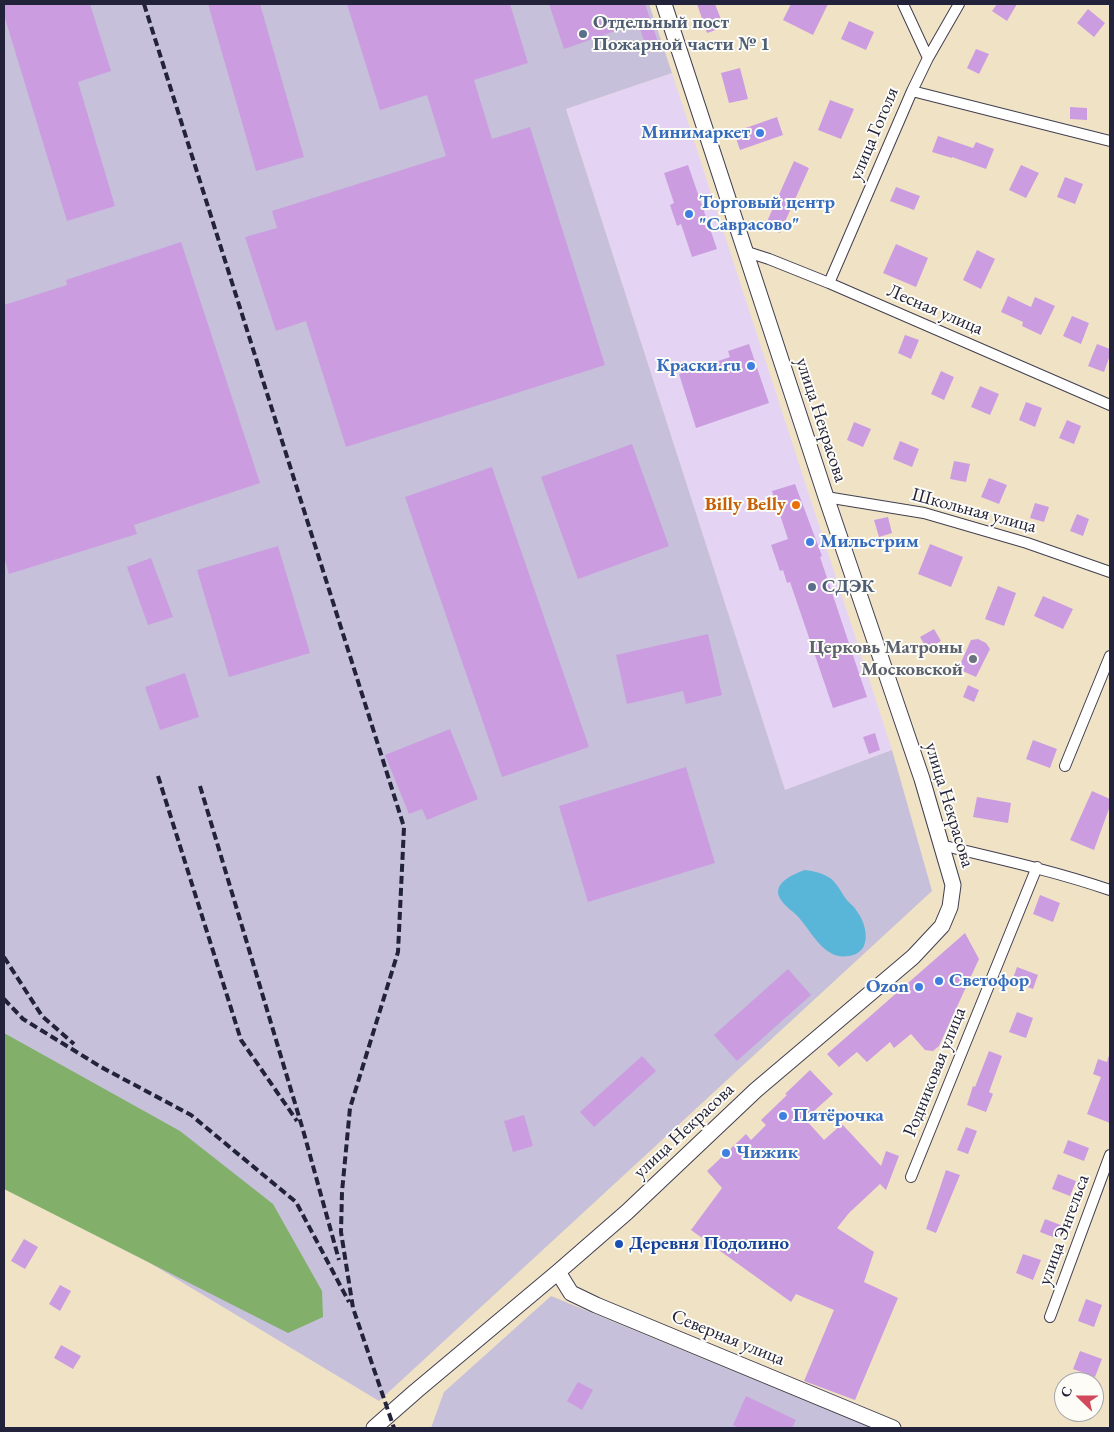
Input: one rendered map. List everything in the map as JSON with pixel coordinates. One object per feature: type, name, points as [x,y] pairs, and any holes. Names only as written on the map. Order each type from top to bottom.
[{"type":"street","name":"улица Некрасова","points":[[374,1428],[558,1272],[667,1175],[756,1090],[913,957],[942,926],[950,907],[953,885],[922,779],[744,252],[664,4]]},
{"type":"street","points":[[903,4],[928,58]]},
{"type":"street","name":"улица Гоголя","points":[[830,283],[912,91],[928,58],[959,4]]},
{"type":"street","points":[[912,91],[1110,141]]},
{"type":"street","name":"Лесная улица","points":[[744,252],[769,259],[830,283],[1110,405]]},
{"type":"street","name":"Школьная улица","points":[[826,497],[924,513],[1027,543],[1110,572]]},
{"type":"street","points":[[1065,766],[1110,656]]},
{"type":"street","points":[[941,847],[949,847],[1066,875],[1110,890]]},
{"type":"street","name":"Родниковая улица","points":[[911,1178],[1037,868]]},
{"type":"street","name":"улица Энгельса","points":[[1050,1317],[1110,1155]]},
{"type":"street","name":"Северная улица","points":[[558,1272],[571,1293],[596,1305],[893,1428]]},
{"type":"shaded area","points":[[4,4],[649,4],[672,73],[566,109],[785,790],[892,750],[932,891],[379,1401],[4,1175]]},
{"type":"shaded area","points":[[672,73],[892,750],[785,791],[566,109]]},
{"type":"shaded area","points":[[551,1296],[871,1428],[431,1428],[444,1392]]},
{"type":"green space","points":[[4,1033],[180,1131],[273,1204],[322,1291],[323,1317],[288,1333],[4,1189]]},
{"type":"water","points":[[805,870],[827,876],[832,880],[860,915],[866,935],[863,947],[859,952],[844,956],[835,955],[828,951],[781,900],[778,889],[784,881]]},
{"type":"building","points":[[4,4],[90,4],[111,71],[78,82],[115,206],[67,221],[4,15]]},
{"type":"building","points":[[208,4],[260,4],[304,157],[256,171]]},
{"type":"building","points":[[347,4],[510,4],[528,63],[474,80],[492,139],[530,127],[605,365],[346,447],[306,321],[276,331],[245,237],[277,228],[272,211],[446,156],[427,95],[380,110]]},
{"type":"building","name":"Отдельный пост Пожарной части № 1","points":[[549,4],[645,4],[660,48],[648,52],[638,23],[564,49]]},
{"type":"building","points":[[697,4],[715,4],[724,27],[707,33]]},
{"type":"building","points":[[791,4],[828,4],[813,35],[783,20]]},
{"type":"building","points":[[997,4],[1017,4],[1007,21],[992,11]]},
{"type":"building","points":[[1088,9],[1105,23],[1094,37],[1077,23]]},
{"type":"building","points":[[849,21],[874,32],[866,50],[841,39]]},
{"type":"building","points":[[976,49],[989,54],[979,74],[967,68]]},
{"type":"building","points":[[740,68],[748,99],[729,103],[721,73]]},
{"type":"building","points":[[830,100],[854,109],[841,139],[818,130]]},
{"type":"building","points":[[1070,107],[1087,108],[1087,120],[1070,119]]},
{"type":"building","points":[[777,117],[783,135],[740,150],[734,132]]},
{"type":"building","points":[[938,136],[973,148],[976,142],[994,149],[986,169],[932,152]]},
{"type":"building","points":[[794,161],[809,168],[780,233],[765,226]]},
{"type":"building","name":"Торговый центр \"Саврасово\"","points":[[688,165],[717,249],[692,257],[681,224],[677,226],[670,205],[674,203],[664,173]]},
{"type":"building","points":[[1021,165],[1039,173],[1026,198],[1009,190]]},
{"type":"building","points":[[1065,177],[1083,184],[1075,204],[1057,197]]},
{"type":"building","points":[[896,187],[920,196],[914,210],[890,201]]},
{"type":"building","points":[[181,242],[260,483],[134,525],[137,534],[9,574],[4,557],[4,305],[67,285],[66,280]]},
{"type":"building","points":[[896,244],[928,258],[916,287],[883,273]]},
{"type":"building","points":[[977,250],[995,259],[981,289],[963,280]]},
{"type":"building","points":[[1008,296],[1031,307],[1035,297],[1055,306],[1041,335],[1022,326],[1023,322],[1001,312]]},
{"type":"building","points":[[1072,316],[1089,323],[1081,344],[1063,336]]},
{"type":"building","points":[[905,335],[919,340],[911,359],[898,353]]},
{"type":"building","points":[[749,344],[769,403],[696,428],[679,374],[730,357],[728,351]]},
{"type":"building","points":[[1097,344],[1110,349],[1110,355],[1104,372],[1088,366]]},
{"type":"building","points":[[941,371],[954,377],[944,400],[931,394]]},
{"type":"building","points":[[980,386],[999,394],[990,415],[971,407]]},
{"type":"building","points":[[1026,402],[1042,408],[1035,427],[1019,420]]},
{"type":"building","points":[[1067,420],[1081,426],[1074,444],[1059,438]]},
{"type":"building","points":[[854,422],[871,429],[863,447],[847,440]]},
{"type":"building","points":[[900,441],[919,449],[912,467],[893,459]]},
{"type":"building","points":[[632,444],[669,546],[578,579],[541,477]]},
{"type":"building","points":[[954,461],[970,464],[966,482],[950,479]]},
{"type":"building","points":[[492,467],[589,747],[502,777],[405,497]]},
{"type":"building","points":[[989,478],[1007,485],[999,504],[981,497]]},
{"type":"building","points":[[795,484],[822,556],[820,557],[867,697],[833,708],[790,582],[787,583],[783,570],[780,571],[771,545],[788,539],[772,491]]},
{"type":"building","points":[[1035,503],[1049,507],[1044,522],[1030,518]]},
{"type":"building","points":[[1077,514],[1089,519],[1083,536],[1070,531]]},
{"type":"building","points":[[888,517],[892,533],[879,537],[874,520]]},
{"type":"building","points":[[930,544],[963,557],[951,587],[918,574]]},
{"type":"building","points":[[278,546],[310,653],[229,677],[197,570]]},
{"type":"building","points":[[151,558],[173,617],[148,625],[127,567]]},
{"type":"building","points":[[998,586],[1016,593],[1004,626],[985,619]]},
{"type":"building","points":[[1043,596],[1073,609],[1063,629],[1034,616]]},
{"type":"building","points":[[934,629],[941,641],[927,649],[920,637]]},
{"type":"building","points":[[708,634],[722,695],[686,704],[683,691],[627,704],[616,655]]},
{"type":"building","name":"Церковь Матроны Московской","points":[[978,639],[986,643],[990,649],[976,677],[958,669],[971,640]]},
{"type":"building","points":[[185,673],[199,717],[160,730],[145,687]]},
{"type":"building","points":[[968,685],[979,690],[974,702],[963,697]]},
{"type":"building","points":[[450,729],[478,799],[427,820],[422,809],[409,814],[385,755]]},
{"type":"building","points":[[875,733],[880,750],[869,754],[863,737]]},
{"type":"building","points":[[1033,740],[1057,749],[1050,768],[1026,759]]},
{"type":"building","points":[[686,767],[715,863],[588,902],[559,806]]},
{"type":"building","points":[[1092,791],[1110,799],[1110,806],[1094,850],[1070,840]]},
{"type":"building","points":[[977,797],[1011,803],[1008,823],[973,817]]},
{"type":"building","points":[[1040,895],[1060,903],[1053,922],[1033,914]]},
{"type":"building","name":"Светофор","points":[[965,933],[979,959],[939,1046],[933,1051],[925,1050],[911,1034],[894,1048],[890,1042],[867,1062],[857,1052],[839,1067],[827,1054]]},
{"type":"building","points":[[1017,967],[1038,975],[1033,989],[1012,981]]},
{"type":"building","points":[[788,969],[811,995],[737,1061],[714,1035]]},
{"type":"building","points":[[1017,1012],[1033,1018],[1026,1038],[1009,1032]]},
{"type":"building","points":[[989,1051],[1002,1056],[989,1092],[993,1094],[986,1112],[967,1105],[973,1086],[975,1087]]},
{"type":"building","points":[[1109,1055],[1110,1123],[1087,1114],[1101,1077],[1093,1074],[1098,1059],[1107,1062]]},
{"type":"building","points":[[642,1056],[656,1071],[594,1127],[580,1112]]},
{"type":"building","points":[[810,1070],[833,1094],[805,1119],[824,1140],[842,1124],[881,1166],[886,1151],[899,1156],[886,1190],[880,1184],[849,1213],[837,1228],[874,1252],[864,1282],[898,1298],[855,1400],[804,1381],[834,1310],[796,1294],[791,1302],[691,1230],[722,1188],[707,1171],[746,1134],[751,1140],[766,1125],[761,1120]]},
{"type":"building","points":[[524,1115],[533,1146],[513,1152],[504,1121]]},
{"type":"building","points":[[966,1127],[977,1131],[968,1154],[957,1150]]},
{"type":"building","points":[[1068,1140],[1089,1148],[1084,1161],[1063,1153]]},
{"type":"building","points":[[946,1170],[960,1175],[936,1233],[926,1229]]},
{"type":"building","points":[[1058,1174],[1076,1181],[1070,1196],[1052,1189]]},
{"type":"building","points":[[1045,1219],[1063,1226],[1058,1239],[1040,1232]]},
{"type":"building","points":[[24,1239],[38,1247],[25,1269],[11,1261]]},
{"type":"building","points":[[1023,1254],[1041,1260],[1033,1280],[1016,1273]]},
{"type":"building","points":[[60,1285],[71,1291],[60,1311],[49,1304]]},
{"type":"building","points":[[1086,1299],[1102,1305],[1094,1327],[1078,1321]]},
{"type":"building","points":[[61,1345],[81,1356],[73,1369],[54,1358]]},
{"type":"building","points":[[1080,1351],[1102,1359],[1097,1372],[1081,1372],[1073,1369]]},
{"type":"building","points":[[578,1382],[593,1390],[582,1410],[567,1401]]},
{"type":"building","points":[[746,1396],[796,1420],[792,1428],[739,1428],[733,1425]]},
{"type":"railway","points":[[144,4],[404,827],[398,952],[350,1108],[342,1192],[341,1232],[353,1308],[394,1428]]},
{"type":"railway","points":[[158,776],[241,1040],[297,1121]]},
{"type":"railway","points":[[200,786],[303,1130],[339,1260]]},
{"type":"railway","points":[[4,957],[42,1016],[74,1044]]},
{"type":"railway","points":[[4,999],[23,1019],[101,1067],[191,1115],[296,1202],[349,1302]]},
{"type":"place","name":"Отдельный пост Пожарной части № 1","points":[[583,34]]},
{"type":"place","name":"Минимаркет","points":[[760,133]]},
{"type":"place","name":"Торговый центр \"Саврасово\"","points":[[689,214]]},
{"type":"place","name":"Краски.ru","points":[[751,366]]},
{"type":"place","name":"Billy Belly","points":[[796,505]]},
{"type":"place","name":"Мильстрим","points":[[810,542]]},
{"type":"place","name":"СДЭК","points":[[812,587]]},
{"type":"place","name":"Церковь Матроны Московской","points":[[973,659]]},
{"type":"place","name":"Светофор","points":[[939,981]]},
{"type":"place","name":"Ozon","points":[[919,987]]},
{"type":"place","name":"Пятёрочка","points":[[783,1116]]},
{"type":"place","name":"Чижик","points":[[726,1153]]},
{"type":"place","name":"Деревня Подолино","points":[[619,1244]]}]
